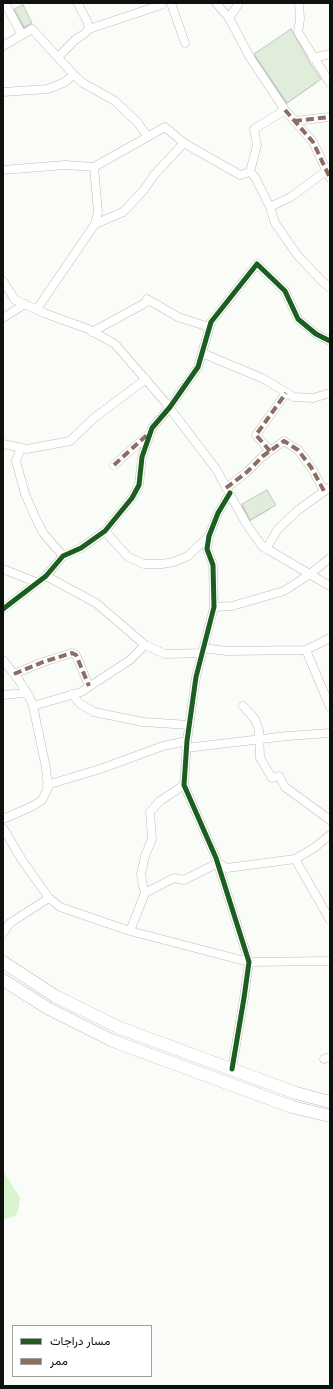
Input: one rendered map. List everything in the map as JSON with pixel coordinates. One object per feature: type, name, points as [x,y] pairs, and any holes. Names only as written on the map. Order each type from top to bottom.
[{"type":"main road","points":[[3,962],[55,996],[120,1028],[296,1092],[330,1102]]},
{"type":"main road","points":[[3,980],[49,1009],[113,1041],[292,1107],[330,1116]]},
{"type":"street","points":[[5,3],[22,35]]},
{"type":"street","points":[[79,3],[89,29]]},
{"type":"street","points":[[216,3],[229,18],[251,59],[285,110],[313,142],[329,172],[291,197],[270,207]]},
{"type":"street","points":[[229,18],[239,3]]},
{"type":"street","points":[[58,57],[89,29],[165,4],[185,43]]},
{"type":"street","points":[[300,4],[298,32],[330,83]]},
{"type":"street","points":[[3,46],[32,29],[74,75],[83,83],[115,101],[138,123],[147,136]]},
{"type":"street","points":[[313,58],[330,54]]},
{"type":"street","points":[[3,92],[48,88],[63,83],[74,75]]},
{"type":"street","points":[[250,172],[257,144],[254,129],[285,110]]},
{"type":"street","points":[[294,121],[330,117]]},
{"type":"street","points":[[3,170],[65,165],[94,167],[165,127],[184,143],[240,175],[250,172]]},
{"type":"street","points":[[95,224],[122,212],[143,191],[154,175],[184,143]]},
{"type":"street","points":[[37,310],[95,224],[98,212],[94,167]]},
{"type":"street","points":[[250,172],[255,177],[270,207],[275,223],[298,256],[330,288]]},
{"type":"street","points":[[3,609],[46,576],[63,556],[81,548],[105,531],[132,498],[139,485],[142,458],[152,428],[170,407],[198,368],[211,322],[256,264],[285,291],[298,319],[316,334],[330,341]]},
{"type":"street","points":[[3,281],[9,293],[15,300],[92,332],[115,344],[170,407],[216,469],[246,525],[262,546],[330,586]]},
{"type":"street","points":[[92,332],[147,302],[147,299],[178,318],[209,327]]},
{"type":"street","points":[[3,318],[25,304]]},
{"type":"street","points":[[202,353],[264,379],[294,397],[313,398],[330,393]]},
{"type":"street","points":[[3,444],[27,450],[70,441],[94,418],[146,379]]},
{"type":"street","points":[[270,451],[256,435],[286,393]]},
{"type":"street","points":[[114,465],[151,432]]},
{"type":"street","points":[[232,1069],[249,962],[218,863],[184,785],[186,745],[196,677],[214,607],[213,565],[208,549],[209,536],[228,490],[263,456],[284,442],[298,450],[327,489],[297,511],[278,529],[266,548]]},
{"type":"street","points":[[21,448],[16,461],[25,494],[44,534],[63,556]]},
{"type":"street","points":[[105,531],[128,557],[144,564],[174,562],[188,556],[209,536]]},
{"type":"street","points":[[214,607],[232,606],[284,591],[310,574],[330,558]]},
{"type":"street","points":[[3,569],[38,582]]},
{"type":"street","points":[[46,576],[96,603],[145,645],[165,654],[203,650],[306,650],[330,638]]},
{"type":"street","points":[[33,706],[81,692],[130,660],[145,645]]},
{"type":"street","points":[[306,650],[330,707]]},
{"type":"street","points":[[14,674],[43,662],[72,653],[76,655],[88,686]]},
{"type":"street","points":[[3,660],[29,696],[33,706],[46,768],[48,788],[42,800],[33,806],[3,819]]},
{"type":"street","points":[[3,695],[24,693],[29,696]]},
{"type":"street","points":[[72,694],[79,703],[94,712],[142,722],[189,724]]},
{"type":"street","points":[[243,706],[255,719],[259,730],[260,758],[272,778],[279,776],[286,787],[330,820]]},
{"type":"street","points":[[47,785],[102,768],[163,746],[259,740],[330,733]]},
{"type":"street","points":[[146,893],[141,874],[145,856],[152,839],[150,812],[160,801],[184,785]]},
{"type":"street","points":[[3,828],[22,860],[48,898],[60,907],[130,930],[249,962],[330,961]]},
{"type":"street","points":[[218,863],[228,868],[295,859],[314,848],[330,835]]},
{"type":"street","points":[[295,859],[330,920]]},
{"type":"street","points":[[130,930],[146,893],[174,878],[184,880],[218,863]]},
{"type":"street","points":[[3,933],[6,921],[48,898]]},
{"type":"green space","points":[[3,1171],[20,1198],[18,1211],[15,1216],[3,1220]]},
{"type":"building","points":[[23,5],[32,23],[24,27],[14,9]]},
{"type":"building","points":[[291,29],[321,79],[287,103],[254,54]]},
{"type":"building","points":[[267,490],[276,505],[250,520],[242,504]]},
{"type":"marked path","points":[[285,110],[313,142],[330,178]]},
{"type":"marked path","points":[[294,121],[330,117]]},
{"type":"marked path","points":[[270,451],[256,435],[286,393]]},
{"type":"marked path","points":[[114,465],[148,434]]},
{"type":"marked path","points":[[226,488],[247,472],[263,456],[284,441],[298,450],[311,467],[324,491]]},
{"type":"marked path","points":[[14,674],[43,662],[72,653],[76,655],[89,686]]},
{"type":"cycle path","points":[[3,609],[46,576],[63,556],[81,548],[105,531],[132,498],[139,485],[142,457],[152,428],[170,407],[198,367],[211,322],[257,264],[285,291],[298,319],[316,334],[330,341]]},
{"type":"cycle path","points":[[230,493],[218,513],[209,536],[207,549],[213,565],[214,607],[196,677],[187,741],[184,785],[216,858],[249,962],[232,1069]]}]
